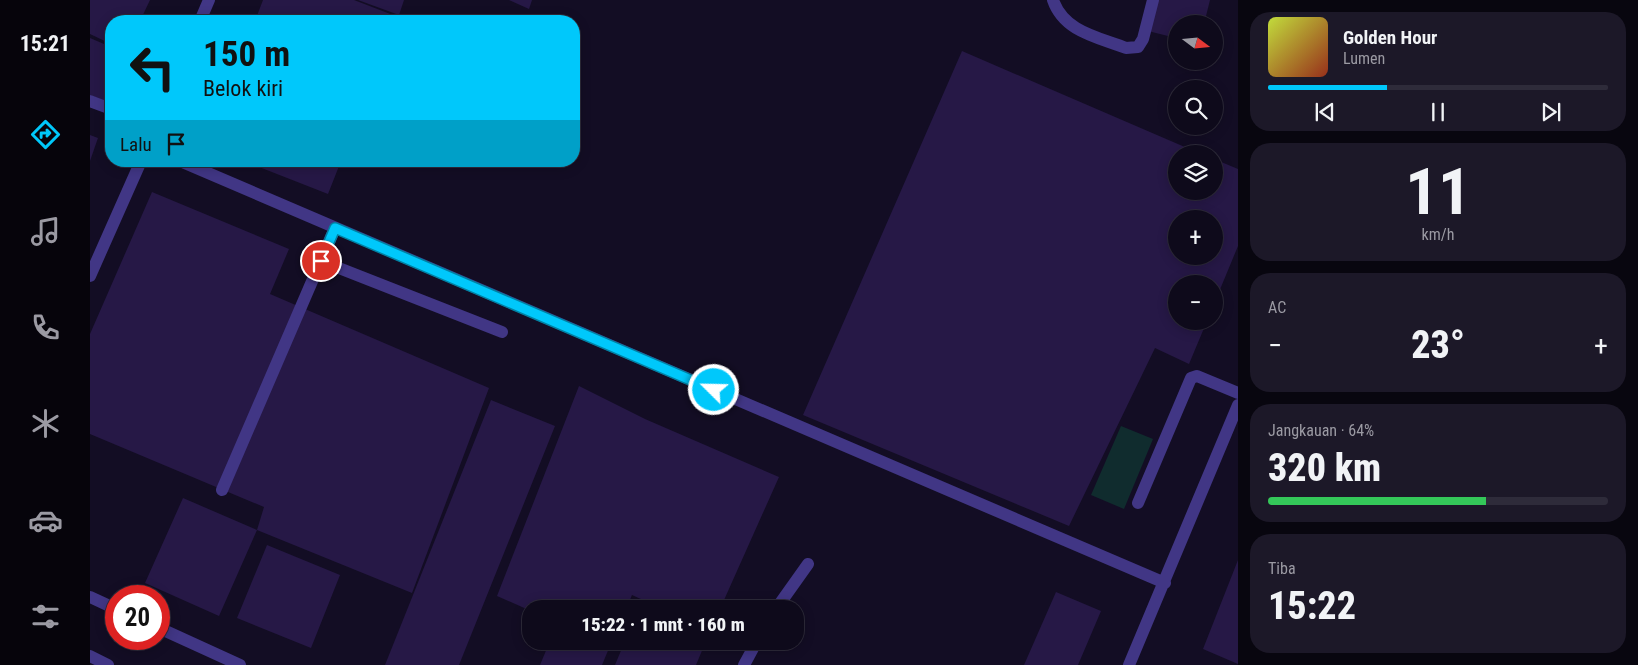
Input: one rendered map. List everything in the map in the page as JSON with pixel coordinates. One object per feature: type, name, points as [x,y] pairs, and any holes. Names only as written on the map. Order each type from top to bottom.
[{"type":"lane","points":[[203,15],[209,0]]},
{"type":"lane","points":[[1053,0],[1057,10],[1073,28],[1132,49],[1138,48],[1143,39],[1153,0]]},
{"type":"lane","points":[[90,101],[105,107]]},
{"type":"lane","points":[[90,276],[138,167]]},
{"type":"lane","points":[[194,167],[1165,583]]},
{"type":"lane","points":[[222,490],[335,228]]},
{"type":"lane","points":[[321,261],[502,332]]},
{"type":"lane","points":[[1138,503],[1191,378],[1197,376],[1238,393]]},
{"type":"lane","points":[[1130,665],[1238,405]]},
{"type":"lane","points":[[782,600],[808,564]]},
{"type":"lane","points":[[90,597],[105,604]]},
{"type":"lane","points":[[170,633],[240,665]]},
{"type":"lane","points":[[744,665],[752,650]]},
{"type":"lane","points":[[90,656],[108,665]]},
{"type":"green space","points":[[1121,426],[1153,439],[1124,509],[1091,495]]},
{"type":"building","points":[[90,0],[150,0],[143,15],[105,15],[105,41],[90,34]]},
{"type":"building","points":[[263,0],[354,0],[393,15],[257,15]]},
{"type":"building","points":[[358,0],[404,0],[399,15]]},
{"type":"building","points":[[509,0],[532,0],[529,9]]},
{"type":"building","points":[[1156,0],[1210,0],[1206,15],[1168,15],[1168,36],[1148,31]]},
{"type":"building","points":[[90,38],[105,44],[105,101],[90,95]]},
{"type":"building","points":[[962,51],[1180,145],[1168,145],[1168,200],[1223,200],[1223,163],[1238,169],[1238,246],[1223,282],[1223,275],[1168,275],[1168,330],[1203,330],[1189,364],[1155,348],[1069,526],[803,415]]},
{"type":"building","points":[[90,135],[98,138],[90,161]]},
{"type":"building","points":[[259,167],[339,167],[328,194]]},
{"type":"building","points":[[152,192],[289,249],[270,294],[489,388],[412,593],[257,530],[264,507],[90,434],[90,334]]},
{"type":"building","points":[[579,386],[645,419],[779,477],[724,600],[643,600],[632,595],[630,600],[522,600],[522,607],[497,596]]},
{"type":"building","points":[[491,400],[555,426],[459,665],[385,665]]},
{"type":"building","points":[[183,498],[257,530],[219,616],[170,594],[170,585],[149,585],[145,583]]},
{"type":"building","points":[[267,545],[340,575],[311,648],[237,618]]},
{"type":"building","points":[[1238,560],[1238,664],[1203,649]]},
{"type":"building","points":[[1056,592],[1101,611],[1078,665],[1024,665]]},
{"type":"building","points":[[546,650],[608,650],[602,665],[540,665]]},
{"type":"building","points":[[621,650],[702,650],[696,665],[615,665]]},
{"type":"route","points":[[321,261],[335,228],[714,390]]}]
